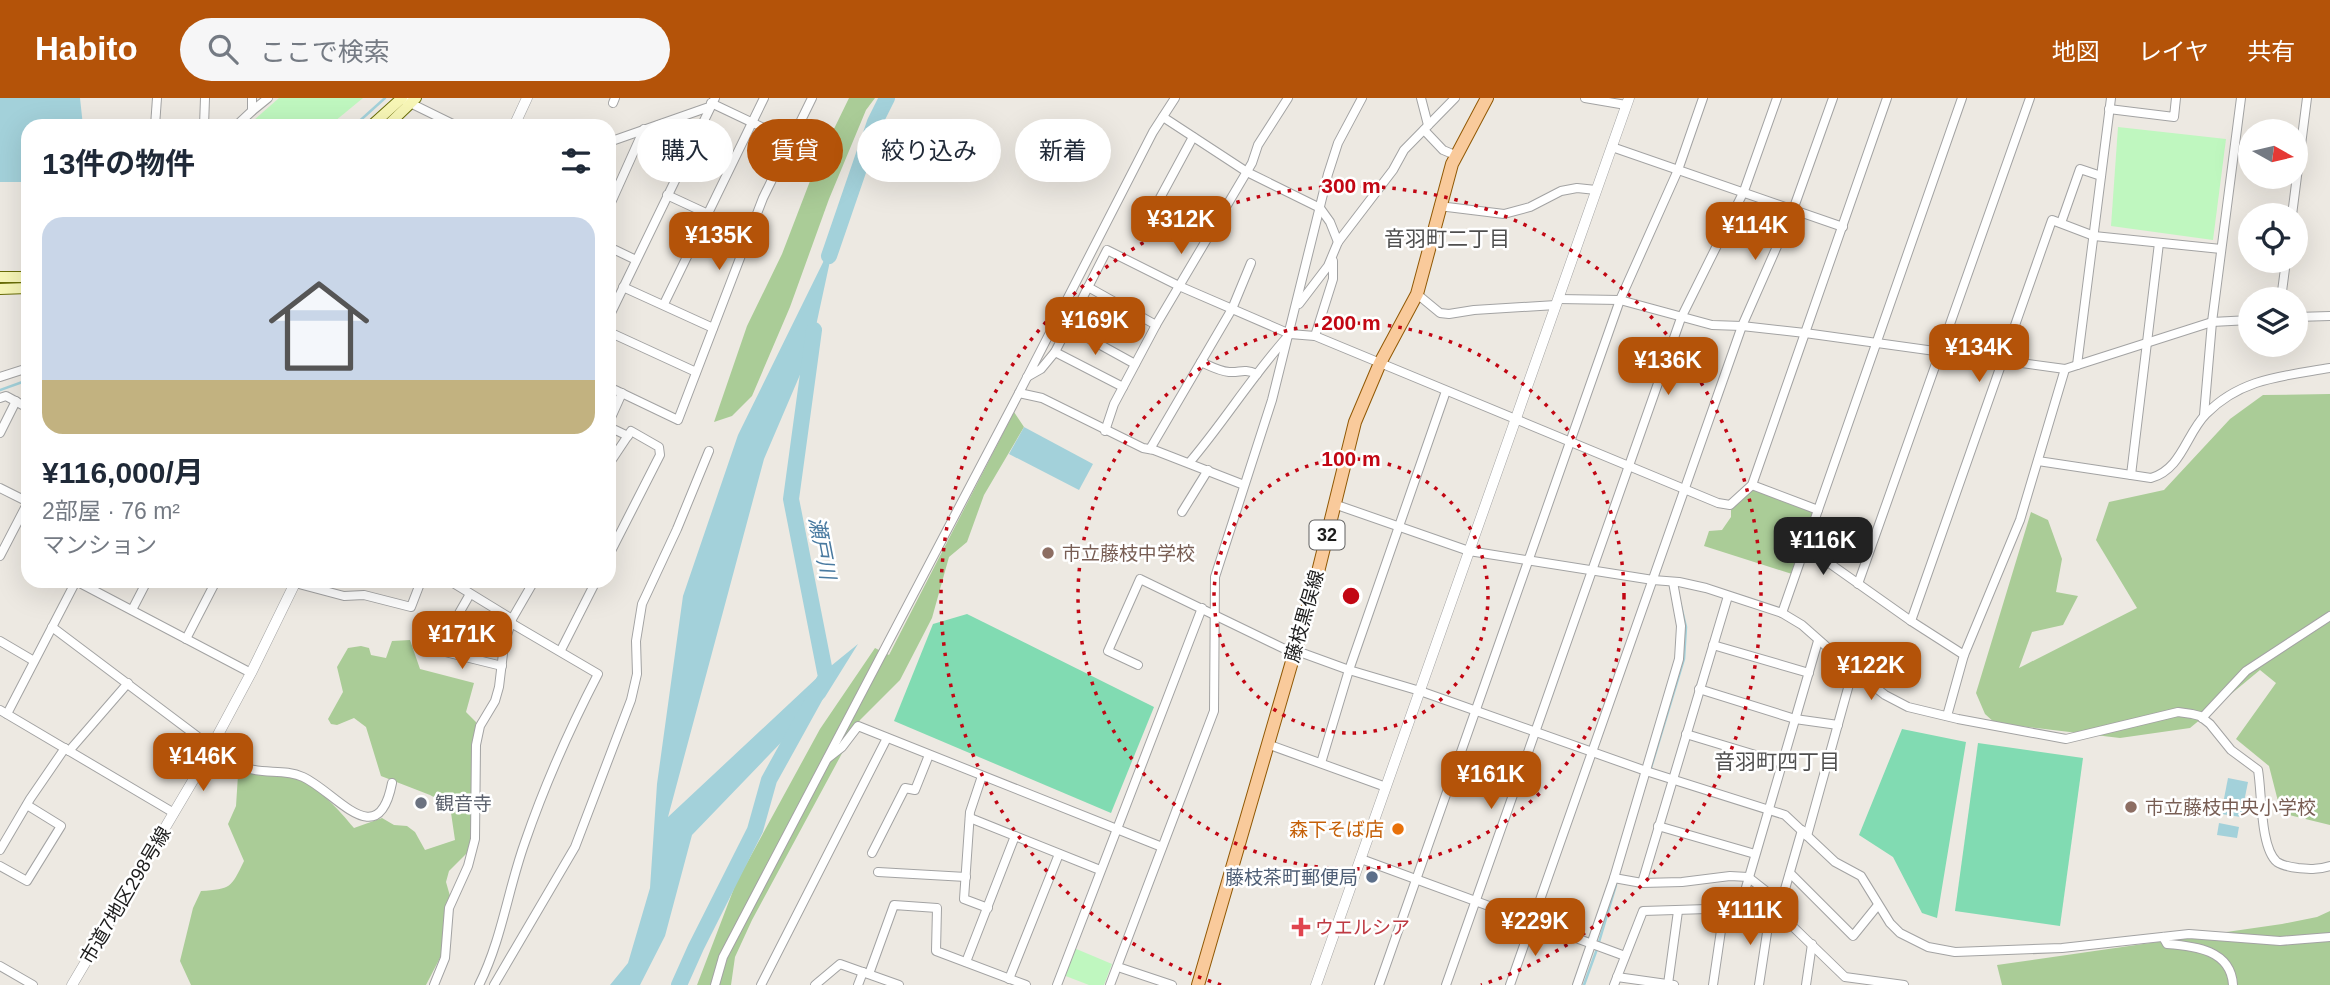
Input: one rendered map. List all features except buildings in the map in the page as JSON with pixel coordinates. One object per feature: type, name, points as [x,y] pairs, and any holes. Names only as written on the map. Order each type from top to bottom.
[{"type":"main road","name":"藤枝黒俣線","points":[[1198,985],[1318,572],[1355,422],[1380,363],[1417,294],[1455,155],[1488,98]]},
{"type":"main road","points":[[381,119],[407,100]]},
{"type":"main road","points":[[392,119],[407,100]]},
{"type":"main road","points":[[0,277],[21,277]]},
{"type":"main road","points":[[0,289],[21,288]]},
{"type":"street","points":[[155,119],[156,98]]},
{"type":"street","points":[[204,119],[205,98]]},
{"type":"street","points":[[252,98],[252,111]]},
{"type":"street","points":[[243,119],[268,98]]},
{"type":"street","points":[[517,119],[527,98]]},
{"type":"street","points":[[754,119],[764,98]]},
{"type":"street","points":[[802,119],[812,98]]},
{"type":"street","points":[[715,985],[723,957],[1175,98]]},
{"type":"street","points":[[1105,430],[1123,387],[1156,325],[1247,172],[1258,145],[1288,98]]},
{"type":"street","points":[[1110,985],[1213,711],[1215,577],[1272,400],[1338,143],[1362,98]]},
{"type":"street","points":[[1421,98],[1426,128],[1443,149],[1455,155]]},
{"type":"street","points":[[1315,336],[1333,279],[1338,242],[1393,170],[1404,150],[1455,98]]},
{"type":"street","points":[[1316,985],[1628,102],[1585,98]]},
{"type":"street","points":[[1379,985],[1620,300],[1678,170],[1703,98]]},
{"type":"street","points":[[1446,985],[1681,318],[1744,191],[1777,98]]},
{"type":"street","points":[[1510,985],[1742,326],[1793,210],[1833,98]]},
{"type":"street","points":[[1027,377],[1041,369],[1055,352],[1107,250],[1179,286],[1290,334],[1315,336],[1628,467],[1718,503],[1730,505],[1752,485],[1887,98]]},
{"type":"street","points":[[1782,613],[1962,98]]},
{"type":"street","points":[[1858,584],[2030,98]]},
{"type":"street","points":[[2077,365],[2110,98]]},
{"type":"street","points":[[2109,110],[2174,117],[2176,98]]},
{"type":"street","points":[[2204,415],[2212,322],[2241,98]]},
{"type":"street","points":[[2294,203],[2307,98]]},
{"type":"street","points":[[407,100],[444,119]]},
{"type":"street","points":[[670,119],[712,103],[747,120]]},
{"type":"street","points":[[616,302],[712,103]]},
{"type":"street","points":[[1163,117],[1247,172],[1320,208],[1330,222],[1338,242]]},
{"type":"street","points":[[616,139],[637,132]]},
{"type":"street","points":[[664,304],[747,132]]},
{"type":"street","points":[[1153,211],[1193,136]]},
{"type":"street","points":[[616,192],[637,145]]},
{"type":"street","points":[[1612,147],[1843,227]]},
{"type":"street","points":[[2061,223],[2080,170],[2101,176]]},
{"type":"street","points":[[616,390],[678,420],[771,182]]},
{"type":"street","points":[[1439,206],[1504,214],[1530,206],[1561,191],[1577,188],[1596,190]]},
{"type":"street","points":[[667,195],[708,214]]},
{"type":"street","points":[[1911,621],[2052,220],[2094,236],[2221,249]]},
{"type":"street","points":[[2130,475],[2159,243]]},
{"type":"street","points":[[616,250],[636,260]]},
{"type":"street","points":[[1297,307],[1334,258]]},
{"type":"street","points":[[1150,449],[1232,309],[1251,263]]},
{"type":"street","points":[[623,287],[713,328]]},
{"type":"street","points":[[1088,287],[1156,325]]},
{"type":"street","points":[[1417,294],[1440,313],[1449,314],[1557,302],[1620,300],[1712,325],[1805,333],[2065,369],[2212,322],[2238,321]]},
{"type":"street","points":[[2308,317],[2330,316]]},
{"type":"street","points":[[1068,327],[1136,364]]},
{"type":"street","points":[[1189,463],[1290,334]]},
{"type":"street","points":[[616,335],[696,372]]},
{"type":"street","points":[[1055,352],[1123,387]]},
{"type":"street","points":[[1201,362],[1222,371],[1245,369],[1257,373]]},
{"type":"street","points":[[2038,461],[2151,478],[2162,474],[2175,462],[2204,415],[2242,386],[2330,368]]},
{"type":"street","points":[[1947,716],[1964,654],[2021,520],[2065,369]]},
{"type":"street","points":[[0,377],[21,370]]},
{"type":"street","points":[[1321,763],[1349,670],[1446,391]]},
{"type":"street","points":[[616,407],[622,393]]},
{"type":"street","points":[[1019,393],[1042,398],[1105,430],[1244,485]]},
{"type":"street","points":[[0,398],[6,396],[21,404]]},
{"type":"street","points":[[0,433],[16,401]]},
{"type":"street","points":[[616,428],[628,436]]},
{"type":"street","points":[[616,454],[631,431],[660,447],[660,455],[616,541]]},
{"type":"street","points":[[494,985],[575,847],[631,700],[637,674],[636,641],[642,604],[709,451]]},
{"type":"street","points":[[1182,512],[1209,470]]},
{"type":"street","points":[[1752,485],[1818,510]]},
{"type":"street","points":[[0,488],[21,498]]},
{"type":"street","points":[[1334,504],[1469,551],[1706,588],[1782,613],[1802,625],[1885,695],[1908,707],[2066,739],[2178,712],[2202,718],[2221,735],[2231,750],[2258,770],[2265,835],[2273,858],[2279,864],[2287,866],[2319,870],[2330,866]]},
{"type":"street","points":[[0,556],[21,516]]},
{"type":"street","points":[[1805,546],[1911,621],[1964,654]]},
{"type":"street","points":[[1138,665],[1108,651],[1140,579],[1294,652],[1420,691],[1646,771],[1785,815],[1835,862],[1861,876],[1890,923],[1900,933],[1928,947],[1955,952],[2062,948],[2204,934],[2280,941],[2330,937]]},
{"type":"street","points":[[1577,985],[1614,877],[1681,648],[1681,626],[1672,582]]},
{"type":"street","points":[[72,588],[4,712],[174,813]]},
{"type":"street","points":[[90,588],[251,673]]},
{"type":"street","points":[[132,610],[143,588]]},
{"type":"street","points":[[186,639],[212,588]]},
{"type":"street","name":"市道7地区298号線","points":[[72,985],[212,746],[293,588]]},
{"type":"street","points":[[317,588],[344,596],[364,595],[411,607],[418,588]]},
{"type":"street","points":[[461,588],[598,674],[570,728],[524,843],[498,940],[479,985]]},
{"type":"street","points":[[434,985],[445,958],[449,908],[468,866],[475,839],[476,745],[480,726],[497,694],[504,645],[512,621],[530,588]]},
{"type":"street","points":[[561,650],[592,588]]},
{"type":"street","points":[[450,629],[470,594]]},
{"type":"street","points":[[1642,883],[1728,596]]},
{"type":"street","points":[[1057,985],[1202,608]]},
{"type":"street","points":[[2202,718],[2246,671],[2330,616]]},
{"type":"street","points":[[52,627],[230,761],[252,770],[290,772],[304,777],[356,816],[366,818],[381,812],[393,783]]},
{"type":"street","points":[[0,641],[34,661]]},
{"type":"street","points":[[1740,908],[1818,641]]},
{"type":"street","points":[[1713,645],[1809,673]]},
{"type":"street","points":[[429,648],[502,666]]},
{"type":"street","points":[[1614,877],[1642,883],[1748,877],[1781,903],[1853,670]]},
{"type":"street","points":[[0,850],[27,805],[67,750],[128,682]]},
{"type":"street","points":[[1699,689],[1795,719],[1838,725]]},
{"type":"street","points":[[825,761],[842,747],[858,726],[1162,848]]},
{"type":"street","points":[[1686,734],[1782,762]]},
{"type":"street","points":[[761,985],[887,738]]},
{"type":"street","points":[[1267,744],[1386,787]]},
{"type":"street","points":[[872,853],[905,788],[915,790],[929,755]]},
{"type":"street","points":[[982,776],[970,818],[964,899],[988,908]]},
{"type":"street","points":[[0,866],[27,881],[61,826],[27,805]]},
{"type":"street","points":[[970,818],[1100,870]]},
{"type":"street","points":[[1658,826],[1755,854]]},
{"type":"street","points":[[966,962],[1016,836]]},
{"type":"street","points":[[1009,979],[1059,854]]},
{"type":"street","points":[[1361,859],[1593,942],[1625,956]]},
{"type":"street","points":[[878,872],[966,877]]},
{"type":"street","points":[[1790,873],[1853,936],[1878,905]]},
{"type":"street","points":[[858,985],[866,973],[894,905],[937,908],[936,951],[1026,985]]},
{"type":"street","points":[[1674,985],[1615,981],[1643,911],[1740,908],[1770,913],[1786,920],[1852,982],[1904,985]]},
{"type":"street","points":[[1713,985],[1724,910]]},
{"type":"street","points":[[1668,984],[1678,911]]},
{"type":"street","points":[[1759,985],[1770,913]]},
{"type":"street","points":[[2163,937],[2166,944],[2205,949],[2218,956],[2228,965],[2233,985]]},
{"type":"street","points":[[1806,985],[1812,944]]},
{"type":"street","points":[[815,985],[840,964],[899,985]]},
{"type":"street","points":[[0,966],[33,985]]},
{"type":"street","points":[[1118,968],[1172,985]]},
{"type":"green space","points":[[279,98],[363,98],[338,119],[255,119]]},
{"type":"green space","points":[[849,98],[875,98],[862,119],[857,119],[857,132],[843,165],[843,119],[839,119]]},
{"type":"green space","points":[[2118,127],[2226,139],[2213,240],[2111,226]]},
{"type":"green space","points":[[810,182],[836,182],[790,307],[752,396],[732,416],[714,422],[747,326],[782,254]]},
{"type":"green space","points":[[2330,394],[2330,825],[2281,813],[2269,766],[2236,739],[2276,683],[2260,670],[2190,728],[2120,738],[1995,723],[1985,714],[1976,693],[2031,512],[2048,520],[2062,559],[2056,592],[2078,596],[2063,625],[2032,632],[2019,668],[2137,608],[2096,540],[2109,502],[2164,490],[2230,419],[2263,395]]},
{"type":"green space","points":[[1014,412],[1024,427],[984,495],[967,542],[949,557],[932,618],[900,680],[860,720],[752,920],[735,957],[731,985],[697,985],[736,883],[820,729],[875,648],[889,655]]},
{"type":"green space","points":[[1751,489],[1814,513],[1792,574],[1704,546],[1709,531],[1722,530],[1731,517],[1731,510]]},
{"type":"green space","points":[[967,614],[1154,707],[1111,813],[894,721],[933,624]]},
{"type":"green space","points":[[410,640],[420,669],[474,683],[466,712],[476,722],[470,850],[449,871],[446,882],[450,896],[442,954],[426,985],[191,985],[180,961],[193,908],[201,891],[224,888],[233,882],[244,861],[228,824],[236,806],[238,775],[245,772],[295,778],[320,793],[354,828],[382,818],[394,825],[407,826],[415,832],[425,850],[455,840],[450,806],[430,795],[381,776],[366,727],[354,718],[337,725],[331,724],[328,719],[343,692],[337,667],[348,648],[369,648],[371,655],[386,658],[392,641]]},
{"type":"green space","points":[[1902,729],[1966,742],[1937,918],[1922,913],[1893,857],[1859,835]]},
{"type":"green space","points":[[1978,743],[2083,758],[2060,926],[1955,911]]},
{"type":"green space","points":[[2330,911],[2330,985],[2002,985],[1997,965],[2282,924],[2317,917]]},
{"type":"green space","points":[[1074,948],[1112,964],[1104,985],[1089,985],[1063,975]]},
{"type":"water","points":[[0,98],[80,98],[82,119],[21,119],[21,182],[0,182]]},
{"type":"water","points":[[835,238],[811,349],[764,459],[668,817],[821,674],[858,644],[825,697],[692,835],[665,936],[640,985],[610,985],[628,963],[650,888],[657,784],[683,596],[738,435]]},
{"type":"water","points":[[1024,427],[1093,464],[1079,490],[1009,454]]},
{"type":"water","points":[[2228,778],[2248,782],[2241,817],[2221,814]]},
{"type":"water","points":[[2219,823],[2239,827],[2237,838],[2217,835]]},
{"type":"waterway","points":[[362,119],[385,98]]},
{"type":"waterway","name":"瀬戸川","points":[[829,256],[875,122],[887,98]]},
{"type":"waterway","name":"瀬戸川","points":[[679,985],[755,830],[769,780],[826,677],[791,499],[814,330]]},
{"type":"waterway","points":[[0,390],[21,382]]},
{"type":"waterway","points":[[1650,771],[1684,659],[1686,627],[1681,606]]},
{"type":"waterway","points":[[1599,942],[1616,885]]},
{"type":"waterway","points":[[1584,985],[1597,949]]},
{"type":"place","name":"市立藤枝中学校","points":[[1048,553]]},
{"type":"place","name":"観音寺","points":[[421,803]]},
{"type":"place","name":"市立藤枝中央小学校","points":[[2131,807]]},
{"type":"place","name":"森下そば店","points":[[1398,829]]},
{"type":"place","name":"藤枝茶町郵便局","points":[[1372,877]]},
{"type":"place","name":"ウエルシア","points":[[1301,927]]},
{"type":"district","name":"音羽町二丁目","points":[[1447,239]]},
{"type":"district","name":"音羽町四丁目","points":[[1777,762]]}]
